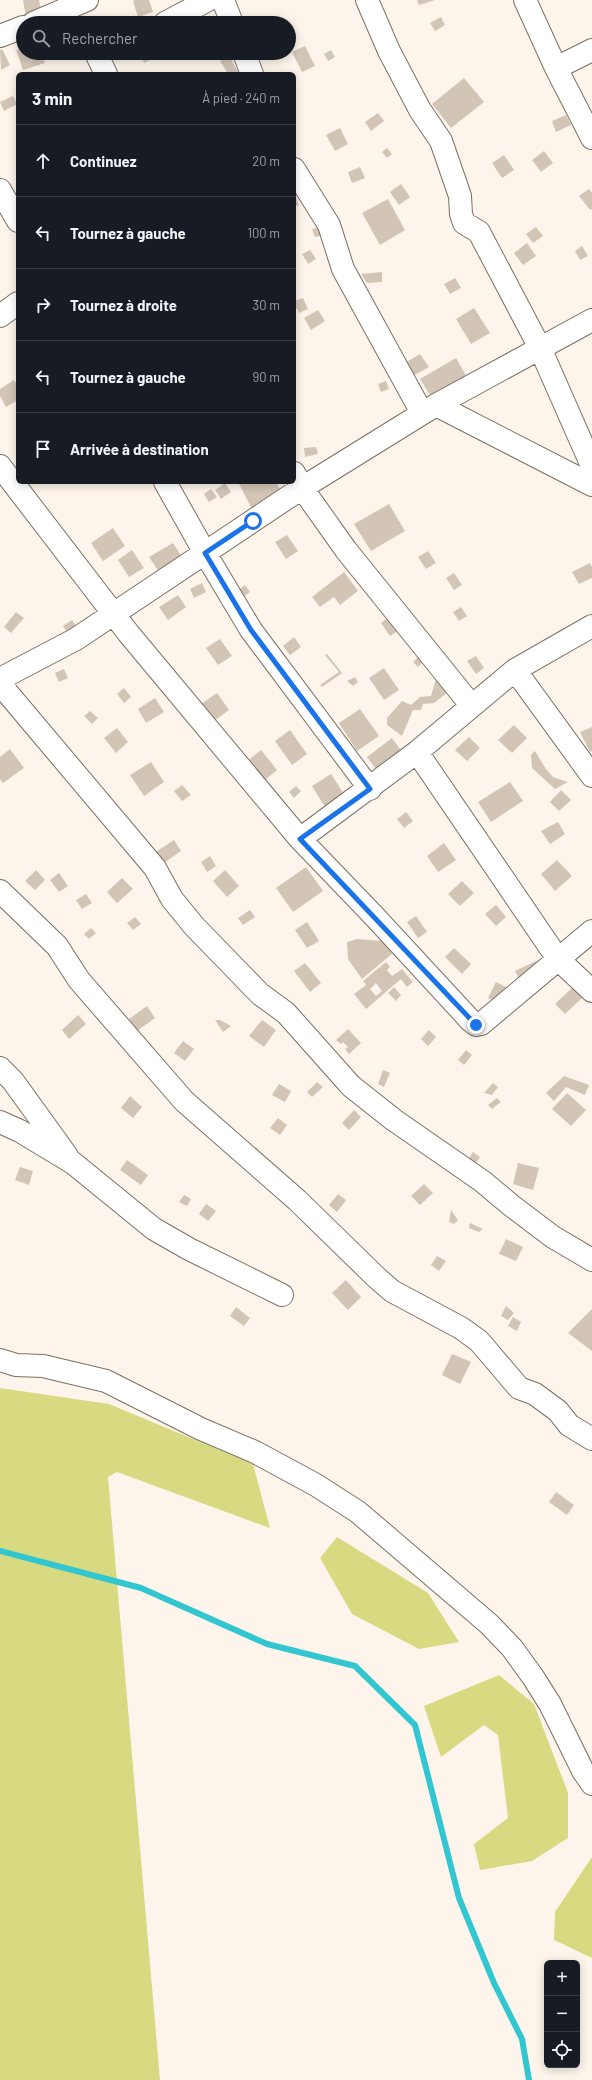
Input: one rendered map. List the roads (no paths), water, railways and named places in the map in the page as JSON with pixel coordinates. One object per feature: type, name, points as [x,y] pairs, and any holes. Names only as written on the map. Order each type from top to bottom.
[{"type":"street","points":[[178,16],[208,0]]},
{"type":"street","points":[[223,0],[229,16]]},
{"type":"street","points":[[367,0],[389,51],[416,104],[441,141],[460,196],[461,214],[464,223],[479,232],[540,348],[592,466]]},
{"type":"street","points":[[524,0],[556,68],[592,138]]},
{"type":"street","points":[[54,16],[78,8]]},
{"type":"street","points":[[0,36],[16,30]]},
{"type":"street","points":[[556,68],[592,50]]},
{"type":"street","points":[[247,60],[251,72]]},
{"type":"street","points":[[296,172],[329,225],[343,269],[429,409],[592,485]]},
{"type":"street","points":[[0,190],[16,218]]},
{"type":"street","points":[[0,316],[16,304]]},
{"type":"street","points":[[471,705],[346,550],[298,481],[592,320]]},
{"type":"street","points":[[0,466],[129,634],[300,839],[476,1025],[481,1024],[592,931]]},
{"type":"street","points":[[166,484],[251,630],[370,789]]},
{"type":"street","points":[[0,679],[76,639],[115,614],[205,553],[294,484]]},
{"type":"street","points":[[300,839],[370,789],[417,752],[471,705],[515,670],[592,626]]},
{"type":"street","points":[[76,639],[129,634]]},
{"type":"street","points":[[515,670],[592,776]]},
{"type":"street","points":[[0,684],[155,868],[172,900],[194,926],[260,994],[286,1013],[351,1086],[394,1120],[482,1180],[512,1206],[554,1237],[592,1260]]},
{"type":"street","points":[[417,752],[558,959],[592,991]]},
{"type":"street","points":[[0,891],[57,946],[79,980],[184,1101],[296,1200],[392,1291],[474,1337],[519,1388],[535,1394],[558,1411],[569,1425],[592,1439]]},
{"type":"street","points":[[0,1068],[13,1081],[73,1163]]},
{"type":"street","points":[[0,1122],[20,1131],[73,1163],[154,1229],[189,1249],[282,1294]]},
{"type":"street","points":[[0,1360],[16,1365],[43,1366],[106,1381],[201,1429],[255,1452],[316,1485],[358,1512],[489,1624],[512,1648],[537,1684],[583,1771],[592,1784]]},
{"type":"waterway","points":[[0,1551],[141,1588],[267,1644],[355,1666],[415,1725],[459,1898],[494,1983],[522,2039],[529,2080]]}]
